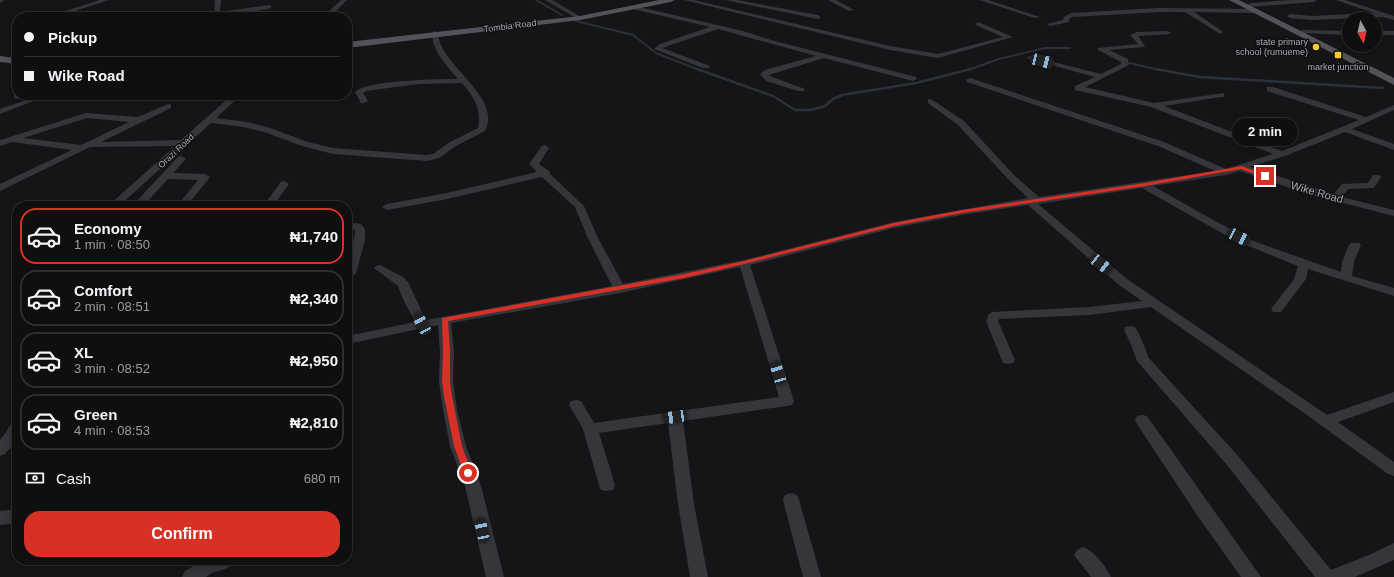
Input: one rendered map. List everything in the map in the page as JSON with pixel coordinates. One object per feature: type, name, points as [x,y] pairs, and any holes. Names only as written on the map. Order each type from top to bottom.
[{"type":"main road","name":"Tombia Road","points":[[639,5],[660,0]]},
{"type":"main road","name":"Tombia Road","points":[[352,43],[578,17],[671,0]]},
{"type":"main road","points":[[1233,0],[1253,8],[1394,77]]},
{"type":"main road","points":[[1240,0],[1394,82]]},
{"type":"street","points":[[66,12],[106,0]]},
{"type":"street","points":[[218,0],[218,12]]},
{"type":"street","points":[[331,12],[344,0]]},
{"type":"street","points":[[548,0],[578,17]]},
{"type":"street","points":[[687,0],[890,48],[938,56],[1010,37],[978,24]]},
{"type":"street","points":[[728,0],[818,17]]},
{"type":"street","points":[[831,0],[852,10]]},
{"type":"street","points":[[982,0],[1037,17]]},
{"type":"street","points":[[1050,24],[1067,21],[1066,18],[1068,17],[1081,14],[1253,8],[1314,0]]},
{"type":"street","points":[[1339,0],[1373,12]]},
{"type":"street","points":[[639,5],[912,79]]},
{"type":"street","points":[[240,12],[269,8]]},
{"type":"street","points":[[1186,10],[1220,32]]},
{"type":"street","points":[[1382,15],[1394,18]]},
{"type":"street","points":[[1290,16],[1312,18],[1342,17]]},
{"type":"street","points":[[706,66],[657,49],[662,45],[717,26]]},
{"type":"street","points":[[1303,32],[1342,33]]},
{"type":"street","points":[[1382,33],[1394,32]]},
{"type":"street","points":[[210,120],[244,124],[267,130],[305,144],[333,151],[436,156],[453,144],[482,129],[483,126],[482,111],[479,103],[445,58],[436,42],[435,34]]},
{"type":"street","points":[[1168,34],[1137,34],[1133,35],[1138,39],[1142,46],[1100,49],[1125,61],[1126,64],[1121,68],[1100,76],[1077,88],[1153,105],[1282,154]]},
{"type":"street","points":[[801,89],[769,79],[764,74],[827,55]]},
{"type":"street","points":[[1030,58],[1100,76]]},
{"type":"street","points":[[970,80],[1140,137],[1226,172]]},
{"type":"street","points":[[364,100],[358,92],[364,89],[418,82],[463,81]]},
{"type":"street","points":[[1270,89],[1365,119]]},
{"type":"street","points":[[1153,105],[1221,95]]},
{"type":"street","points":[[0,112],[32,100]]},
{"type":"street","name":"Orazi Road","points":[[119,201],[232,100]]},
{"type":"street","points":[[931,101],[961,123],[1033,200],[1090,255],[1154,303],[1394,470]]},
{"type":"street","points":[[0,188],[168,106]]},
{"type":"street","points":[[352,339],[422,324],[620,289],[744,263],[894,225],[1033,200],[1145,185],[1226,172],[1282,154],[1346,129],[1394,107]]},
{"type":"street","points":[[0,143],[86,115],[139,120]]},
{"type":"street","points":[[1346,129],[1394,147]]},
{"type":"street","points":[[12,139],[85,146],[184,143]]},
{"type":"street","points":[[545,148],[534,164],[546,173],[578,206],[620,289]]},
{"type":"street","points":[[142,201],[181,159]]},
{"type":"street","name":"Wike Road","points":[[1242,168],[1312,192],[1394,213]]},
{"type":"street","points":[[387,207],[429,201],[546,173]]},
{"type":"street","points":[[165,176],[205,177],[186,201]]},
{"type":"street","points":[[1336,198],[1345,186],[1371,186],[1376,177]]},
{"type":"street","points":[[272,201],[284,184]]},
{"type":"street","points":[[1145,185],[1225,231],[1252,244],[1304,264],[1394,292]]},
{"type":"street","points":[[352,226],[357,226],[360,229],[360,240],[352,266]]},
{"type":"street","points":[[1346,278],[1348,262],[1355,245]]},
{"type":"street","points":[[590,428],[787,401],[744,263]]},
{"type":"street","points":[[1276,309],[1300,279],[1304,264]]},
{"type":"street","points":[[380,268],[404,285],[409,299],[422,324]]},
{"type":"street","points":[[1008,360],[992,320],[996,315],[1089,311],[1154,303]]},
{"type":"street","points":[[444,320],[447,352],[446,381],[450,410],[458,446],[473,486],[495,577]]},
{"type":"street","points":[[1130,330],[1137,342],[1142,358],[1232,461],[1326,577]]},
{"type":"street","points":[[1325,421],[1394,397]]},
{"type":"street","points":[[576,405],[590,428],[608,485]]},
{"type":"street","points":[[675,417],[686,504],[699,577]]},
{"type":"street","points":[[1142,420],[1205,513],[1252,577]]},
{"type":"street","points":[[0,450],[12,432]]},
{"type":"street","points":[[791,500],[812,577]]},
{"type":"street","points":[[0,518],[12,517]]},
{"type":"street","points":[[1334,577],[1375,561],[1394,551]]},
{"type":"street","points":[[1083,555],[1102,577]]},
{"type":"street","points":[[191,577],[206,567],[212,565]]},
{"type":"waterway","points":[[536,0],[562,15]]},
{"type":"waterway","points":[[576,21],[633,35],[656,53],[699,70]]},
{"type":"waterway","points":[[970,69],[999,59],[1045,48],[1070,48]]},
{"type":"waterway","points":[[1130,63],[1159,70]]},
{"type":"waterway","points":[[697,69],[773,96],[795,110],[811,110],[825,106],[833,99],[842,95],[916,83],[970,69]]},
{"type":"waterway","points":[[1155,69],[1200,77],[1383,88]]},
{"type":"place","name":"state primary school (rumueme)","points":[[1316,47]]},
{"type":"place","name":"market junction","points":[[1338,55]]},
{"type":"route","points":[[468,473],[458,446],[450,410],[446,381],[447,352],[444,320],[620,289],[684,276],[744,263],[894,225],[962,212],[1145,185],[1242,168],[1265,176]]}]
